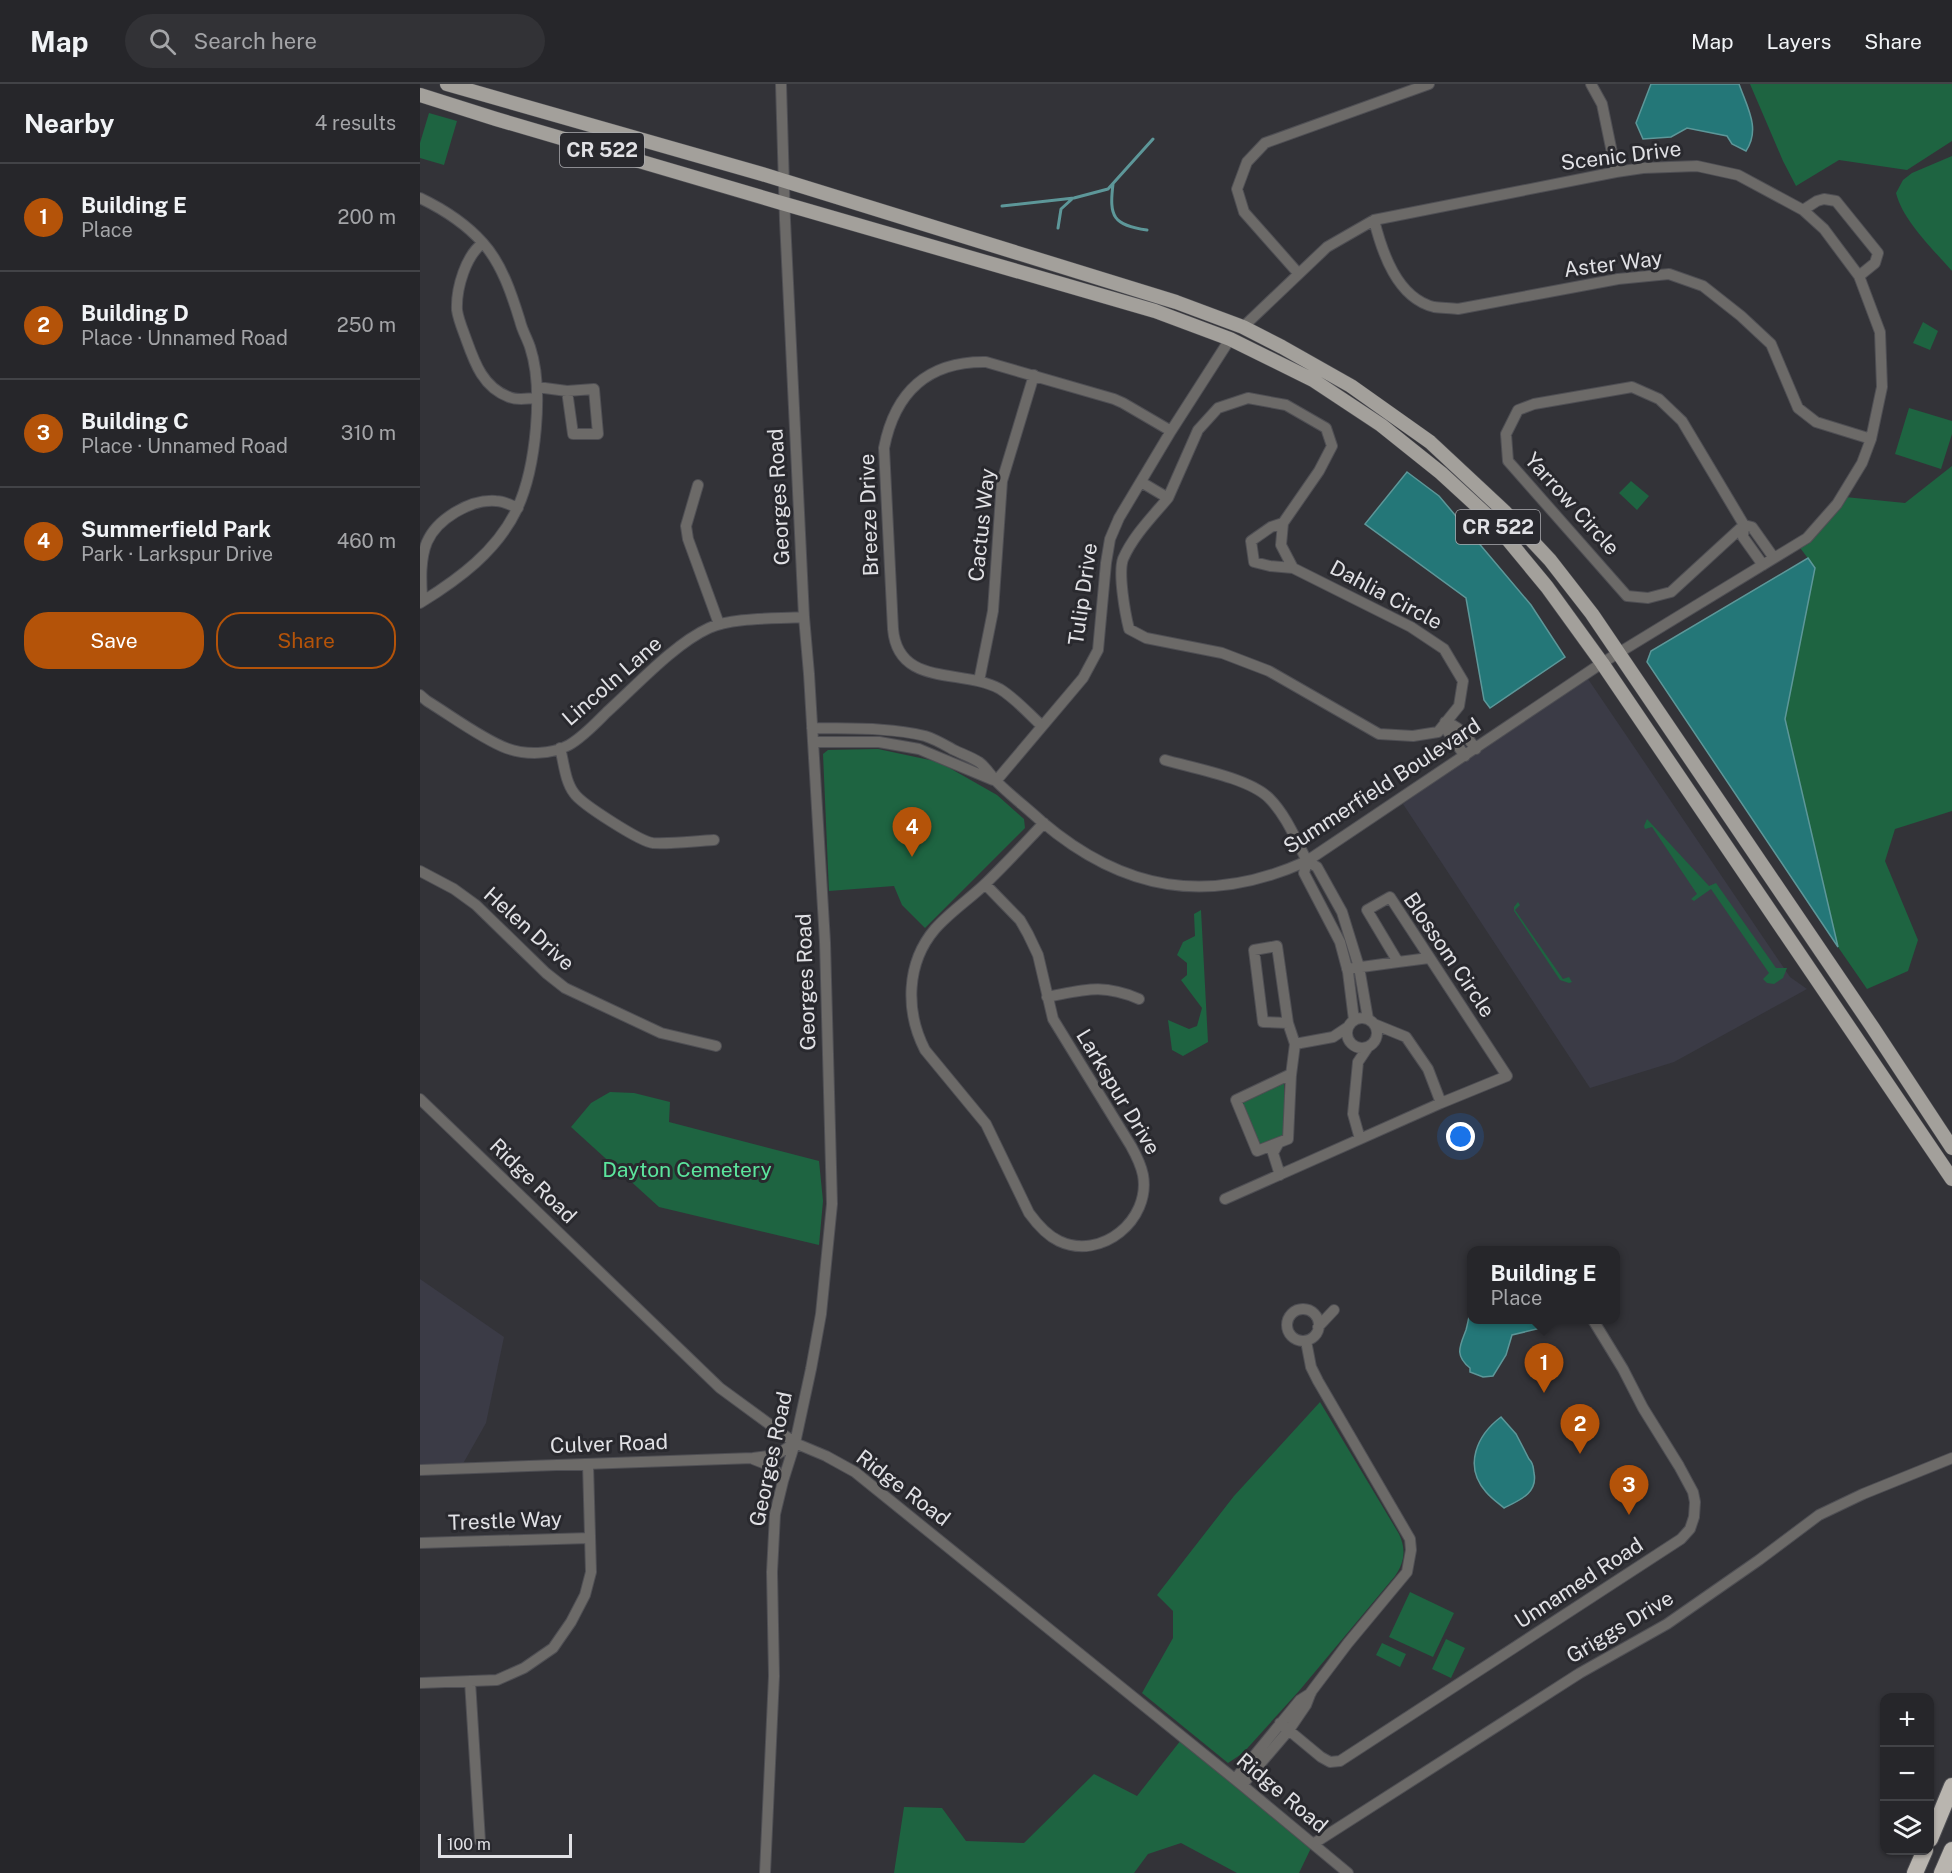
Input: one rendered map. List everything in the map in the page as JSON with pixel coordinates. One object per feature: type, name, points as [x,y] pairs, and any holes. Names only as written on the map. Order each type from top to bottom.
[{"type":"highway","points":[[1934,1827],[1952,1786]]},
{"type":"highway","points":[[1942,1873],[1952,1850]]},
{"type":"highway","points":[[1915,1873],[1923,1855]]},
{"type":"main road","name":"CR 522","points":[[447,84],[784,181],[1165,299],[1242,327],[1282,346],[1351,386],[1430,441],[1504,511],[1550,560],[1592,614],[1952,1148]]},
{"type":"main road","name":"CR 522","points":[[420,95],[785,204],[1155,310],[1230,339],[1313,380],[1381,425],[1441,473],[1490,518],[1547,586],[1602,663],[1952,1179]]},
{"type":"street","name":"Georges Road","points":[[765,1873],[774,1676],[772,1572],[775,1514],[795,1443],[811,1369],[821,1314],[832,1204],[825,942],[804,617],[781,84]]},
{"type":"street","points":[[1299,273],[1244,212],[1237,189],[1247,162],[1265,143],[1429,84]]},
{"type":"street","points":[[1591,84],[1602,104],[1616,172]]},
{"type":"street","name":"Scenic Drive","points":[[1242,327],[1327,247],[1374,220],[1616,172],[1643,168],[1697,166],[1738,175],[1803,210],[1824,229],[1859,276],[1880,332],[1882,387],[1871,439],[1862,463],[1837,504],[1807,538],[1619,653]]},
{"type":"street","points":[[420,198],[456,219],[483,243],[493,256],[509,290],[530,347],[537,393],[530,465],[518,508],[499,538],[473,566],[447,587],[420,602]]},
{"type":"street","points":[[1803,210],[1824,199],[1836,201],[1878,253],[1875,263],[1859,276]]},
{"type":"street","name":"Aster Way","points":[[1374,220],[1394,273],[1407,292],[1432,306],[1458,309],[1618,279],[1669,274],[1703,286],[1741,316],[1770,344],[1798,408],[1816,422],[1871,439]]},
{"type":"street","points":[[483,243],[474,249],[465,266],[457,310],[477,369],[490,386],[516,399],[537,393],[594,388],[598,434],[573,434],[567,391]]},
{"type":"street","name":"Tulip Drive","points":[[996,781],[1083,678],[1098,650],[1110,539],[1119,518],[1171,431],[1230,339]]},
{"type":"street","name":"Breeze Drive","points":[[1042,726],[1000,689],[979,681],[920,669],[905,658],[894,640],[884,448],[891,423],[911,390],[924,378],[948,366],[968,362],[986,362],[1123,403],[1171,431]]},
{"type":"street","name":"Cactus Way","points":[[979,681],[993,611],[1002,482],[1034,375]]},
{"type":"street","name":"Yarrow Circle","points":[[1744,525],[1671,592],[1648,598],[1628,596],[1508,461],[1506,434],[1518,410],[1534,404],[1632,387],[1659,399],[1682,421],[1744,525],[1743,537],[1763,564]]},
{"type":"street","points":[[1293,568],[1281,545],[1283,523],[1319,471],[1332,446],[1326,428],[1286,405],[1248,398],[1218,408],[1198,430],[1168,498],[1135,538],[1122,561],[1123,605],[1129,629],[1146,638],[1222,653],[1269,671],[1379,734],[1413,736],[1438,732],[1445,722]]},
{"type":"street","points":[[1141,482],[1168,498]]},
{"type":"street","points":[[698,485],[686,526],[688,539],[719,624]]},
{"type":"street","points":[[420,602],[423,554],[437,527],[450,516],[477,502],[503,502],[518,508]]},
{"type":"street","name":"Dahlia Circle","points":[[1283,523],[1271,527],[1251,540],[1254,562],[1293,568],[1411,627],[1444,649],[1463,681],[1459,706],[1445,722]]},
{"type":"street","name":"Yarrow Circle","points":[[1744,525],[1752,527],[1774,558]]},
{"type":"street","name":"Lincoln Lane","points":[[420,695],[505,747],[521,752],[552,751],[569,745],[591,728],[657,666],[697,634],[719,624],[804,617]]},
{"type":"street","name":"Summerfield Boulevard","points":[[812,729],[885,729],[927,737],[980,762],[996,781],[1044,823],[1079,850],[1104,864],[1134,877],[1165,885],[1225,886],[1283,872],[1306,861],[1619,653]]},
{"type":"street","points":[[1445,722],[1461,730],[1476,749]]},
{"type":"street","points":[[1445,722],[1448,732],[1465,756]]},
{"type":"street","name":"Summerfield Boulevard","points":[[813,742],[879,742],[919,749],[996,781]]},
{"type":"street","points":[[561,748],[569,784],[574,794],[584,804],[640,838],[651,843],[714,840]]},
{"type":"street","points":[[1165,760],[1246,783],[1259,789],[1280,811],[1306,861],[1317,867],[1342,912],[1359,967],[1371,1021],[1378,1032],[1377,1038]]},
{"type":"street","name":"Larkspur Drive","points":[[985,884],[1020,920],[1028,934],[1038,955],[1053,1019],[1141,1166],[1143,1177],[1141,1202],[1137,1214],[1121,1233],[1098,1243],[1083,1245],[1059,1241],[1037,1224],[1029,1213],[986,1124],[925,1050],[912,1010],[913,974],[919,956],[936,929],[985,884],[1044,823]]},
{"type":"street","points":[[1306,861],[1304,873],[1340,942],[1347,969],[1351,1024],[1347,1035],[1358,1062],[1353,1114],[1360,1139]]},
{"type":"street","name":"Helen Drive","points":[[420,871],[454,889],[476,905],[546,973],[566,988],[661,1033],[716,1046]]},
{"type":"street","name":"Blossom Circle","points":[[1225,1199],[1507,1076],[1390,897],[1367,910],[1398,962]]},
{"type":"street","points":[[1288,1023],[1263,1022],[1254,950],[1277,946],[1288,1023],[1295,1044],[1288,1139],[1257,1151],[1236,1100],[1291,1075]]},
{"type":"street","points":[[1347,969],[1429,958]]},
{"type":"street","points":[[1047,997],[1095,988],[1124,992],[1139,999]]},
{"type":"street","points":[[1295,1044],[1333,1037],[1358,1018],[1371,1021],[1406,1037],[1428,1069],[1442,1104]]},
{"type":"street","points":[[1358,1062],[1377,1038],[1392,1031]]},
{"type":"street","points":[[1333,1037],[1359,1048],[1368,1047]]},
{"type":"street","name":"Ridge Road","points":[[420,1099],[720,1388],[795,1443],[855,1472],[1239,1782],[1348,1873]]},
{"type":"street","points":[[1278,1144],[1273,1153],[1280,1175]]},
{"type":"street","points":[[1318,1327],[1314,1315],[1307,1310],[1299,1310],[1290,1316],[1287,1326],[1288,1332],[1295,1339],[1306,1341],[1313,1337],[1318,1327],[1334,1310]]},
{"type":"street","name":"Unnamed Road","points":[[1284,1726],[1322,1757],[1330,1762],[1340,1761],[1681,1539],[1690,1529],[1695,1508],[1693,1492],[1595,1324]]},
{"type":"street","points":[[1239,1782],[1284,1726],[1306,1705],[1311,1692],[1348,1642],[1407,1572],[1411,1550],[1410,1539],[1405,1528],[1318,1381],[1311,1367],[1306,1341]]},
{"type":"street","name":"Culver Road","points":[[420,1470],[753,1458],[776,1455],[795,1443]]},
{"type":"street","points":[[753,1458],[773,1467],[783,1482]]},
{"type":"street","name":"Griggs Drive","points":[[1313,1844],[1580,1673],[1666,1624],[1759,1560],[1818,1515],[1952,1458]]},
{"type":"street","points":[[420,1683],[497,1680],[524,1668],[553,1648],[571,1622],[585,1595],[591,1572],[588,1464]]},
{"type":"street","name":"Trestle Way","points":[[420,1543],[590,1538]]},
{"type":"street","points":[[470,1681],[480,1841]]},
{"type":"shaded area","points":[[1586,676],[1790,977],[1807,989],[1674,1062],[1590,1088],[1403,804],[1504,729]]},
{"type":"shaded area","points":[[420,1279],[504,1337],[486,1423],[460,1469],[420,1470]]},
{"type":"green space","points":[[1750,84],[1952,84],[1952,141],[1907,170],[1839,160],[1796,186]]},
{"type":"green space","points":[[429,113],[457,121],[444,165],[420,158],[420,143]]},
{"type":"green space","points":[[1952,156],[1952,271],[1912,224],[1896,193],[1903,180],[1912,173]]},
{"type":"green space","points":[[1923,322],[1938,331],[1930,350],[1913,343]]},
{"type":"green space","points":[[1909,408],[1952,421],[1952,434],[1941,469],[1895,454]]},
{"type":"green space","points":[[1952,466],[1952,811],[1895,829],[1885,861],[1918,940],[1908,971],[1867,989],[1838,947],[1785,719],[1815,568],[1798,545],[1845,497],[1905,503]]},
{"type":"green space","points":[[1631,481],[1649,496],[1637,510],[1619,493]]},
{"type":"green space","points":[[878,749],[939,762],[997,795],[1024,819],[1025,828],[925,928],[902,905],[894,886],[829,891],[823,754],[828,750]]},
{"type":"green space","points":[[1647,819],[1709,886],[1716,883],[1776,968],[1787,968],[1783,978],[1774,984],[1767,983],[1763,979],[1769,973],[1711,889],[1694,901],[1691,899],[1697,894],[1652,827],[1645,829]]},
{"type":"green space","points":[[1518,902],[1520,905],[1515,910],[1563,979],[1569,977],[1572,982],[1560,980],[1514,911]]},
{"type":"green space","points":[[1201,910],[1208,1042],[1183,1056],[1172,1050],[1168,1020],[1189,1029],[1197,1026],[1202,1008],[1181,980],[1187,975],[1187,963],[1177,955],[1183,942],[1195,936],[1194,914]]},
{"type":"green space","points":[[1284,1082],[1285,1136],[1259,1145],[1242,1101]]},
{"type":"green space","name":"Dayton Cemetery","points":[[610,1092],[634,1093],[670,1102],[669,1122],[819,1161],[823,1201],[819,1245],[659,1207],[571,1127],[591,1103]]},
{"type":"green space","points":[[1320,1402],[1399,1534],[1403,1545],[1403,1561],[1395,1576],[1299,1691],[1243,1753],[1228,1763],[1142,1693],[1173,1638],[1173,1611],[1157,1595],[1234,1496]]},
{"type":"green space","points":[[1410,1592],[1454,1613],[1433,1657],[1389,1637]]},
{"type":"green space","points":[[1446,1639],[1465,1648],[1451,1678],[1432,1669]]},
{"type":"green space","points":[[1382,1643],[1406,1654],[1400,1667],[1376,1655]]},
{"type":"green space","points":[[1181,1740],[1311,1848],[1299,1873],[1237,1873],[1181,1843],[1148,1854],[1134,1873],[894,1873],[904,1807],[942,1808],[966,1841],[1024,1843],[1094,1774],[1137,1796]]},
{"type":"water","points":[[1651,84],[1739,84],[1749,110],[1752,126],[1750,143],[1746,151],[1732,144],[1727,136],[1687,128],[1671,137],[1643,139],[1636,123]]},
{"type":"water","points":[[1407,472],[1439,496],[1531,605],[1565,657],[1490,708],[1484,700],[1466,598],[1365,524]]},
{"type":"water","points":[[1808,558],[1815,568],[1785,719],[1838,947],[1647,662],[1651,651]]},
{"type":"water","points":[[1467,1324],[1547,1324],[1545,1327],[1512,1335],[1506,1355],[1493,1376],[1483,1377],[1470,1372],[1470,1368],[1460,1354],[1460,1346]]},
{"type":"water","points":[[1501,1417],[1516,1434],[1532,1462],[1535,1480],[1526,1495],[1504,1508],[1488,1494],[1479,1482],[1474,1462],[1485,1433]]},
{"type":"waterway","points":[[1002,206],[1074,198],[1108,189],[1153,139]]},
{"type":"waterway","points":[[1113,184],[1112,204],[1116,218],[1127,225],[1147,230]]},
{"type":"waterway","points":[[1058,228],[1061,209],[1072,199]]},
{"type":"place","name":"Summerfield Park","points":[[912,857]]},
{"type":"place","name":"Building E","points":[[1544,1393]]},
{"type":"place","name":"Building D","points":[[1580,1454]]},
{"type":"place","name":"Building C","points":[[1629,1515]]}]
